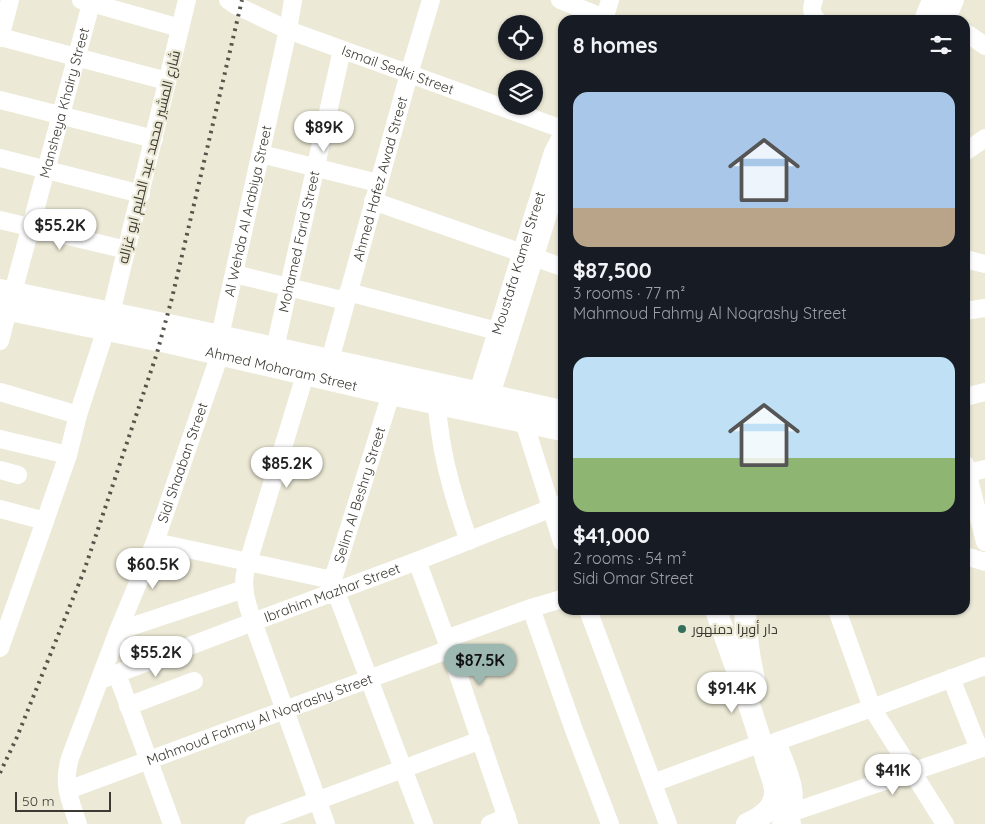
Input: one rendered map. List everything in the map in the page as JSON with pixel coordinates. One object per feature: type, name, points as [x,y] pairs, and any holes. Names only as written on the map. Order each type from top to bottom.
[{"type":"main road","name":"Ahmed Moharam Street","points":[[5,300],[220,345],[305,375],[391,394],[485,394],[558,410]]},
{"type":"main road","name":"Ahmed Moharam Street","points":[[220,345],[275,348],[330,360],[524,422],[558,429]]},
{"type":"main road","points":[[718,615],[768,743],[791,787],[792,800],[788,820]]},
{"type":"main road","points":[[745,615],[750,667],[768,743],[775,796],[769,809],[758,819],[747,824]]},
{"type":"street","points":[[10,0],[0,37],[168,81]]},
{"type":"street","name":"شارع المشير محمد عبد الحليم ابو غزاله","points":[[0,648],[68,455],[78,415],[109,321],[188,0]]},
{"type":"street","name":"Al Wehda Al Arabiya Street","points":[[281,0],[288,30]]},
{"type":"street","name":"Al Wehda Al Arabiya Street","points":[[220,345],[293,0]]},
{"type":"street","name":"Ahmed Hafez Awad Street","points":[[330,360],[408,74],[431,0]]},
{"type":"street","points":[[560,0],[595,15]]},
{"type":"street","points":[[605,15],[610,0]]},
{"type":"street","points":[[813,15],[814,0]]},
{"type":"street","points":[[88,1],[180,28]]},
{"type":"street","name":"Mansheya Khairy Street","points":[[0,341],[5,300],[31,228],[77,57],[88,1]]},
{"type":"street","name":"Ismail Sedki Street","points":[[231,2],[288,30],[558,128]]},
{"type":"street","points":[[970,36],[985,46]]},
{"type":"street","name":"Mohamed Farid Street","points":[[275,348],[342,50]]},
{"type":"street","points":[[0,100],[154,139]]},
{"type":"street","name":"Moustafa Kamel Street","points":[[485,394],[528,255],[553,152],[558,143]]},
{"type":"street","points":[[970,150],[983,143]]},
{"type":"street","points":[[261,154],[378,183]]},
{"type":"street","points":[[0,158],[141,194]]},
{"type":"street","name":"Moustafa Kamel Street","points":[[485,394],[497,331],[558,180]]},
{"type":"street","points":[[373,201],[558,266]]},
{"type":"street","points":[[0,220],[127,250]]},
{"type":"street","points":[[970,260],[985,264]]},
{"type":"street","points":[[234,274],[289,287],[347,296],[497,331]]},
{"type":"street","points":[[970,310],[985,308]]},
{"type":"street","name":"Sidi Shaaban Street","points":[[78,824],[66,781],[67,770],[118,631],[155,542],[220,345]]},
{"type":"street","points":[[305,375],[244,575],[245,596],[253,622],[326,824]]},
{"type":"street","points":[[0,392],[78,415]]},
{"type":"street","points":[[970,396],[985,392]]},
{"type":"street","points":[[437,393],[443,456],[468,541]]},
{"type":"street","name":"Selim Al Beshry Street","points":[[332,588],[391,394]]},
{"type":"street","points":[[524,422],[558,514]]},
{"type":"street","points":[[0,439],[68,455]]},
{"type":"street","points":[[970,471],[985,469]]},
{"type":"street","points":[[0,470],[18,475]]},
{"type":"street","points":[[970,486],[985,542]]},
{"type":"street","points":[[0,509],[46,521]]},
{"type":"street","name":"Ibrahim Mazhar Street","points":[[100,680],[253,622],[332,588],[417,561],[468,541],[558,514]]},
{"type":"street","points":[[155,542],[323,578],[332,588],[424,824]]},
{"type":"street","points":[[970,558],[985,562]]},
{"type":"street","points":[[417,561],[448,644],[508,821],[490,824]]},
{"type":"street","points":[[118,631],[245,596]]},
{"type":"street","name":"Mahmoud Fahmy Al Noqrashy Street","points":[[68,790],[368,679],[531,608],[558,599]]},
{"type":"street","points":[[531,608],[574,730],[610,824]]},
{"type":"street","points":[[590,615],[668,824]]},
{"type":"street","points":[[839,615],[872,708],[945,824]]},
{"type":"street","points":[[653,783],[872,708],[985,666]]},
{"type":"street","points":[[116,674],[172,824]]},
{"type":"street","points":[[788,820],[912,772],[982,748],[951,678]]},
{"type":"street","points":[[128,706],[194,681]]},
{"type":"street","points":[[254,824],[272,821],[318,800],[481,740]]},
{"type":"railway","points":[[0,773],[17,737],[84,571],[157,353],[172,298],[242,0]]},
{"type":"place","name":"دار أوبرا دمنهور","points":[[682,629]]}]
